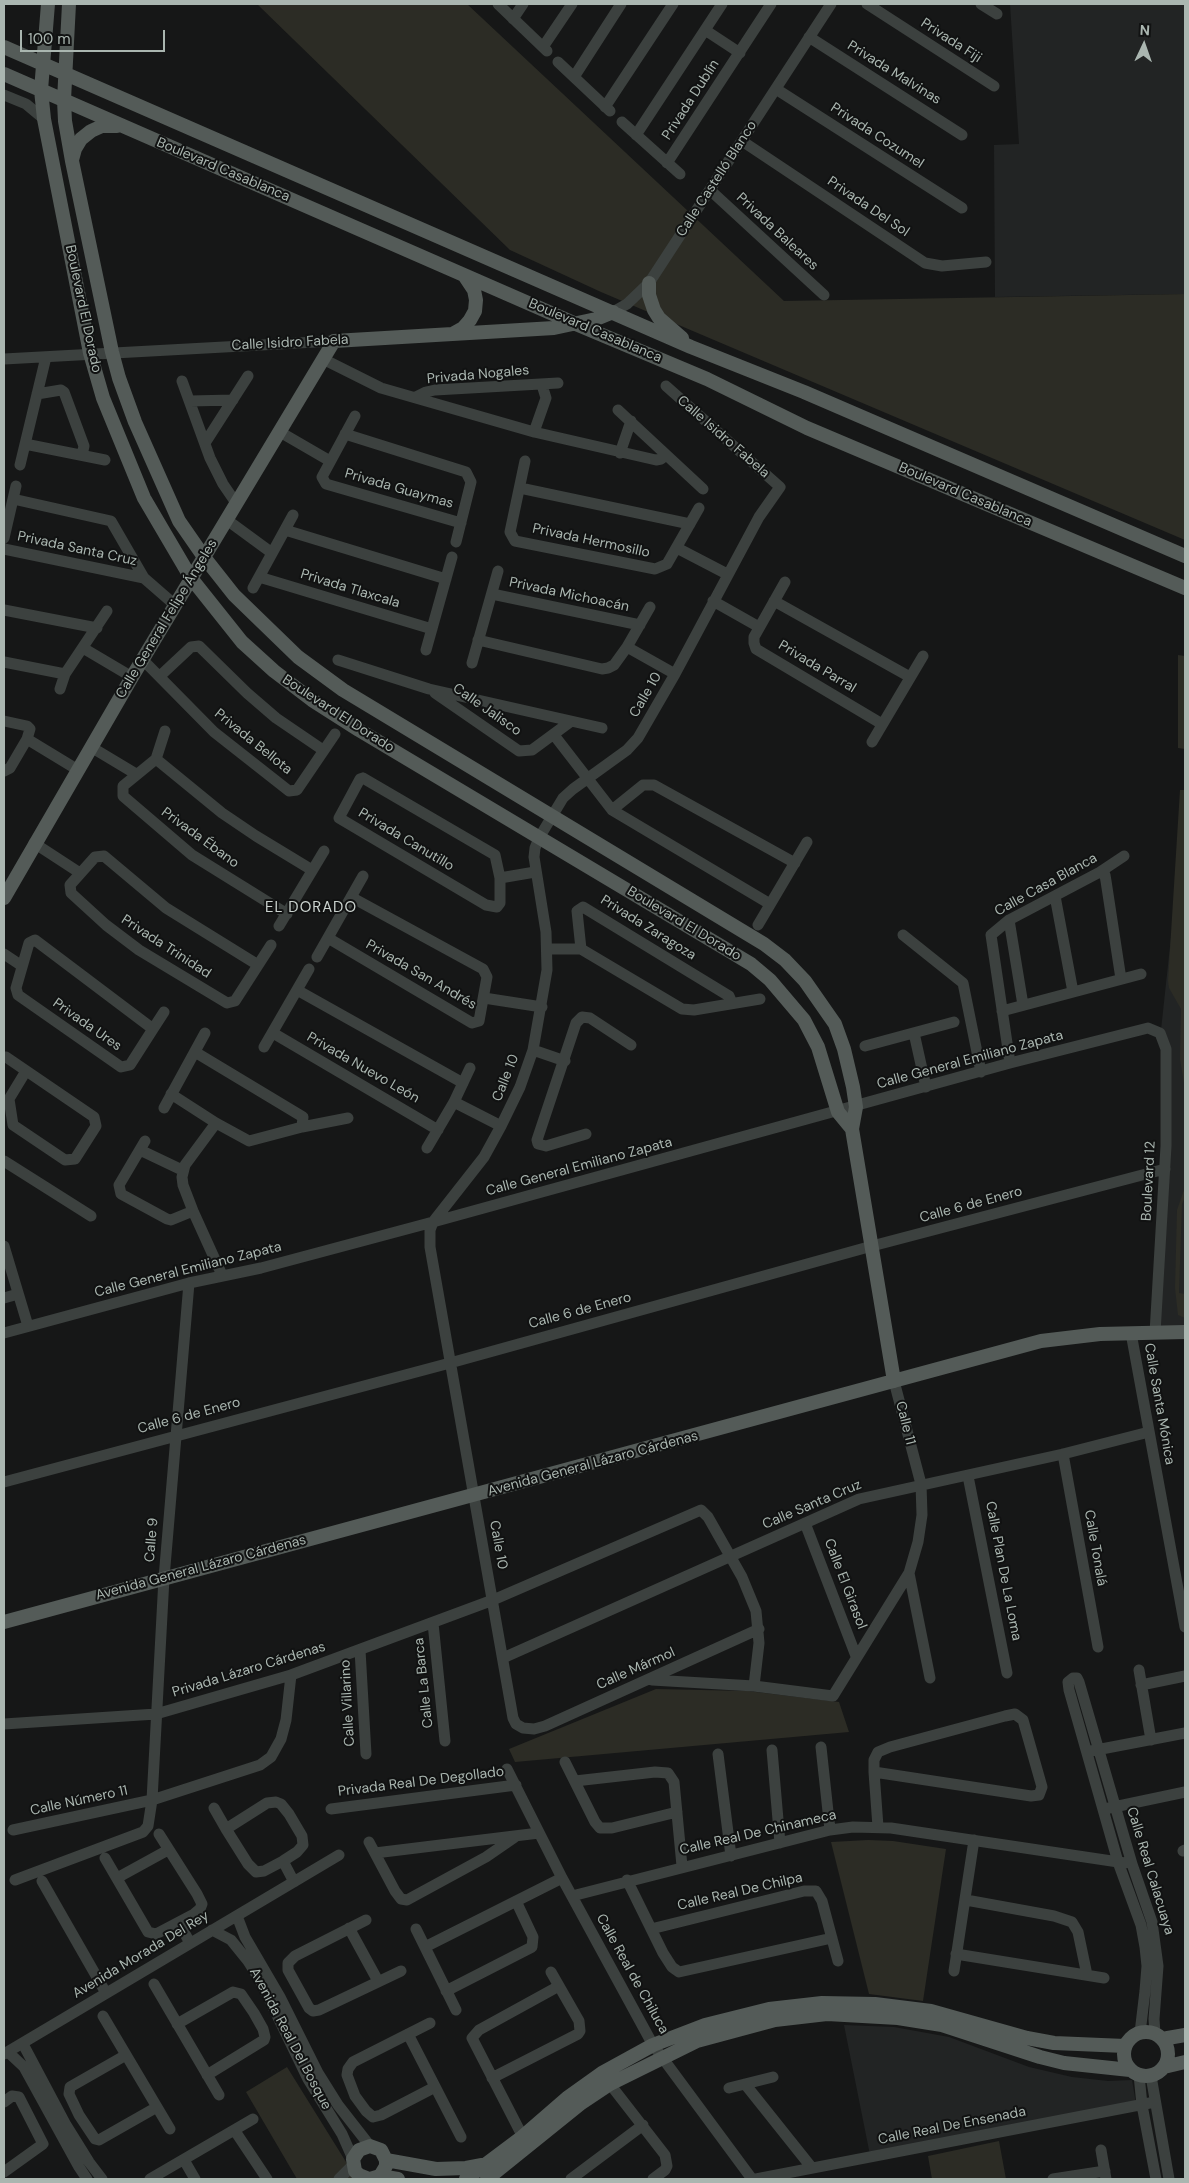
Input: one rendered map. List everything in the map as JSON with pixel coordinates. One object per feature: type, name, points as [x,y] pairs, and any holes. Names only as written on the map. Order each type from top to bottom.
[{"type":"main road","name":"Boulevard El Dorado","points":[[48,4],[41,90],[44,119],[90,353],[103,398],[144,498],[169,544],[191,578],[217,614],[242,642],[274,671],[312,700],[751,964],[770,980],[799,1013],[815,1040],[838,1112]]},
{"type":"main road","name":"Boulevard El Dorado","points":[[69,4],[64,100],[72,161],[118,378],[155,470],[179,521],[204,557],[234,594],[298,657],[351,695],[764,944],[786,960],[810,988],[835,1024],[844,1049],[856,1106]]},
{"type":"main road","name":"Boulevard Casablanca","points":[[4,47],[691,347],[804,392],[1185,556]]},
{"type":"main road","name":"Boulevard Casablanca","points":[[4,74],[576,324],[707,379],[807,428],[1185,588]]},
{"type":"main road","points":[[72,161],[75,149],[81,139],[91,131],[102,126],[126,128]]},
{"type":"main road","points":[[453,333],[463,328],[470,320],[475,305],[474,290],[469,280],[461,273]]},
{"type":"main road","points":[[649,282],[649,295],[659,318],[691,347]]},
{"type":"main road","name":"Calle Castelló Blanco","points":[[576,324],[613,312]]},
{"type":"main road","name":"Calle Isidro Fabela","points":[[334,341],[554,328],[576,324]]},
{"type":"main road","name":"Calle General Felipe Ángeles","points":[[4,898],[8,878],[34,843],[174,605],[334,341]]},
{"type":"main road","name":"Calle 11","points":[[856,1106],[852,1130],[894,1381]]},
{"type":"main road","name":"Calle 11","points":[[838,1112],[852,1130]]},
{"type":"main road","name":"Avenida General Lázaro Cárdenas","points":[[4,1622],[1041,1341],[1068,1337],[1131,1333],[1185,1332]]},
{"type":"main road","points":[[466,2179],[493,2174],[525,2142],[580,2104],[606,2079],[653,2045],[705,2025],[769,2009],[831,2004],[875,2004],[931,2011],[1027,2038],[1054,2043],[1125,2046]]},
{"type":"main road","points":[[606,2079],[697,2041],[775,2020],[826,2014],[898,2018],[942,2026],[1064,2063],[1140,2073],[1185,2062]]},
{"type":"main road","points":[[1140,2073],[1124,2059],[1125,2046],[1129,2040],[1140,2033],[1159,2036],[1185,2035]]},
{"type":"main road","points":[[1159,2036],[1168,2052],[1164,2067]]},
{"type":"main road","points":[[373,2178],[386,2166],[386,2160],[381,2150],[370,2146],[359,2150],[353,2162],[359,2175],[373,2178],[398,2179]]},
{"type":"main road","points":[[386,2160],[436,2169],[466,2168],[493,2174]]},
{"type":"street","points":[[498,4],[545,49],[572,4]]},
{"type":"street","points":[[513,19],[523,4]]},
{"type":"street","points":[[574,77],[621,4]]},
{"type":"street","points":[[558,62],[608,110],[672,4]]},
{"type":"street","name":"Privada Dublín","points":[[636,135],[722,4]]},
{"type":"street","name":"Privada Dublín","points":[[668,163],[772,4]]},
{"type":"street","name":"Calle Castelló Blanco","points":[[613,312],[627,304],[649,282],[831,4]]},
{"type":"street","name":"Privada Fiji","points":[[867,4],[994,86]]},
{"type":"street","points":[[981,4],[997,14]]},
{"type":"street","name":"Privada Dublín","points":[[705,30],[740,53]]},
{"type":"street","name":"Privada Malvinas","points":[[809,38],[962,135]]},
{"type":"street","name":"Privada Cozumel","points":[[776,89],[962,208]]},
{"type":"street","points":[[4,95],[26,104],[44,119]]},
{"type":"street","name":"Privada Dublín","points":[[622,122],[680,174]]},
{"type":"street","name":"Privada Del Sol","points":[[742,141],[925,263],[942,266],[986,262]]},
{"type":"street","name":"Privada Baleares","points":[[710,190],[824,295]]},
{"type":"street","name":"Calle Isidro Fabela","points":[[4,359],[334,341]]},
{"type":"street","points":[[20,465],[46,357]]},
{"type":"street","name":"Privada Nogales","points":[[323,359],[381,388],[534,432],[546,398],[542,385]]},
{"type":"street","points":[[205,444],[248,376]]},
{"type":"street","points":[[182,381],[216,472],[236,503]]},
{"type":"street","name":"Privada Nogales","points":[[416,397],[435,390],[542,385],[558,382]]},
{"type":"street","name":"Calle Isidro Fabela","points":[[666,386],[780,487]]},
{"type":"street","points":[[38,394],[60,390],[64,392],[84,446],[82,455]]},
{"type":"street","points":[[190,401],[233,400]]},
{"type":"street","points":[[618,410],[703,489]]},
{"type":"street","name":"Privada Guaymas","points":[[355,416],[322,476],[326,484],[461,523]]},
{"type":"street","points":[[620,453],[630,421]]},
{"type":"street","name":"Privada Guaymas","points":[[280,432],[330,461]]},
{"type":"street","points":[[534,432],[656,460],[666,455]]},
{"type":"street","name":"Privada Guaymas","points":[[345,434],[466,472],[471,482],[456,542]]},
{"type":"street","points":[[25,444],[105,460]]},
{"type":"street","name":"Privada Hermosillo","points":[[525,461],[510,532],[515,541],[655,569],[667,564],[699,508]]},
{"type":"street","name":"Privada Santa Cruz","points":[[4,538],[16,486]]},
{"type":"street","name":"Calle 10","points":[[523,1728],[516,1724],[513,1718],[430,1247],[430,1230],[433,1222],[484,1156],[520,1087],[533,1050],[547,970],[547,948],[535,872],[535,848],[539,838],[563,798],[587,778],[627,750],[638,738],[675,674],[727,574],[780,487]]},
{"type":"street","points":[[520,488],[690,524]]},
{"type":"street","name":"Privada Santa Cruz","points":[[13,499],[111,521],[144,578],[174,605]]},
{"type":"street","points":[[253,588],[293,515]]},
{"type":"street","points":[[227,520],[272,553]]},
{"type":"street","points":[[285,530],[446,579]]},
{"type":"street","points":[[677,548],[727,574]]},
{"type":"street","name":"Privada Santa Cruz","points":[[4,549],[144,578]]},
{"type":"street","points":[[426,650],[452,557]]},
{"type":"street","name":"Privada Michoacán","points":[[472,663],[498,571]]},
{"type":"street","name":"Privada Tlaxcala","points":[[259,577],[432,629]]},
{"type":"street","name":"Privada Parral","points":[[785,582],[754,637],[756,649],[882,724]]},
{"type":"street","name":"Privada Michoacán","points":[[492,594],[640,625]]},
{"type":"street","points":[[713,601],[759,627]]},
{"type":"street","points":[[774,601],[910,678]]},
{"type":"street","name":"Privada Michoacán","points":[[478,640],[602,669],[614,664],[627,647],[650,607]]},
{"type":"street","points":[[4,610],[97,628]]},
{"type":"street","points":[[60,689],[65,674],[107,611]]},
{"type":"street","points":[[160,676],[191,646],[199,646],[247,693],[276,718],[323,750]]},
{"type":"street","points":[[627,647],[675,674]]},
{"type":"street","points":[[84,648],[132,677]]},
{"type":"street","points":[[872,742],[923,656]]},
{"type":"street","name":"Privada Bellota","points":[[142,659],[214,732],[289,791],[297,790],[335,734]]},
{"type":"street","name":"Calle Jalisco","points":[[338,660],[429,689],[602,728]]},
{"type":"street","points":[[4,662],[65,674]]},
{"type":"street","name":"Calle Jalisco","points":[[429,689],[519,751],[532,750],[570,722]]},
{"type":"street","points":[[4,721],[30,728],[27,740],[10,768],[4,770]]},
{"type":"street","points":[[165,731],[156,759],[222,813],[312,870]]},
{"type":"street","points":[[554,735],[612,810],[770,904]]},
{"type":"street","points":[[27,740],[78,770]]},
{"type":"street","points":[[91,747],[136,774]]},
{"type":"street","name":"Privada Ébano","points":[[156,759],[123,786],[123,796],[192,855],[287,914]]},
{"type":"street","name":"Privada Canutillo","points":[[363,778],[491,852],[497,859],[500,878],[500,903],[497,907],[486,905],[339,818],[339,814],[360,779],[363,778]]},
{"type":"street","points":[[612,810],[643,785],[654,785],[795,863]]},
{"type":"street","points":[[758,925],[807,842]]},
{"type":"street","points":[[34,843],[80,873]]},
{"type":"street","points":[[279,926],[324,850]]},
{"type":"street","name":"Privada Trinidad","points":[[258,965],[166,908],[104,856],[95,857],[70,884],[70,893],[106,925],[139,950],[227,1003],[232,1004],[235,1002],[258,965],[270,945]]},
{"type":"street","name":"Calle Casa Blanca","points":[[1010,1063],[991,940],[995,930],[1009,920],[1100,872],[1124,856]]},
{"type":"street","points":[[500,878],[535,872]]},
{"type":"street","points":[[1100,872],[1105,875],[1121,979]]},
{"type":"street","points":[[317,958],[363,876]]},
{"type":"street","points":[[1055,896],[1073,992]]},
{"type":"street","name":"Privada San Andrés","points":[[328,938],[472,1023],[479,1021],[487,977],[483,969],[351,897]]},
{"type":"street","name":"Privada Zaragoza","points":[[581,949],[578,911],[583,907],[729,996],[732,1003]]},
{"type":"street","points":[[1009,920],[1023,1005]]},
{"type":"street","points":[[904,935],[962,984],[966,990],[981,1072]]},
{"type":"street","name":"Privada Ures","points":[[153,1029],[35,940],[29,943],[16,988],[18,995],[122,1067],[130,1065],[164,1012]]},
{"type":"street","points":[[547,948],[581,949],[682,1009],[694,1010],[760,998]]},
{"type":"street","points":[[4,954],[22,966]]},
{"type":"street","points":[[264,1047],[309,969]]},
{"type":"street","points":[[1002,1011],[1142,974]]},
{"type":"street","points":[[297,990],[463,1083]]},
{"type":"street","name":"Privada San Andrés","points":[[484,998],[542,1007]]},
{"type":"street","points":[[586,1134],[546,1146],[538,1144],[537,1140],[576,1023],[582,1017],[590,1018],[631,1045]]},
{"type":"street","points":[[865,1046],[954,1022]]},
{"type":"street","name":"Calle General Emiliano Zapata","points":[[4,1333],[189,1283],[261,1268],[433,1222],[1142,1028],[1154,1029],[1160,1033]]},
{"type":"street","points":[[164,1108],[205,1033]]},
{"type":"street","name":"Privada Nuevo León","points":[[273,1033],[438,1130]]},
{"type":"street","points":[[914,1033],[926,1087]]},
{"type":"street","name":"Boulevard 12","points":[[1155,1332],[1166,1146],[1166,1049],[1160,1033]]},
{"type":"street","points":[[533,1050],[564,1061]]},
{"type":"street","points":[[195,1052],[303,1117],[302,1127]]},
{"type":"street","points":[[6,1057],[94,1118],[96,1126],[74,1159],[65,1160],[12,1125],[6,1099],[26,1071]]},
{"type":"street","points":[[427,1148],[454,1102],[470,1068]]},
{"type":"street","points":[[171,1094],[248,1141],[302,1127],[348,1118]]},
{"type":"street","points":[[454,1102],[501,1126]]},
{"type":"street","points":[[216,1123],[182,1170],[183,1185],[222,1275]]},
{"type":"street","points":[[182,1170],[142,1145],[118,1190],[121,1194],[166,1219],[171,1220],[193,1211]]},
{"type":"street","points":[[4,1161],[92,1216]]},
{"type":"street","name":"Calle 6 de Enero","points":[[4,1482],[450,1363],[872,1246],[1164,1169]]},
{"type":"street","points":[[4,1246],[28,1326]]},
{"type":"street","name":"Calle 9","points":[[15,1880],[143,1832],[150,1818],[164,1578],[189,1283]]},
{"type":"street","points":[[4,1298],[18,1294]]},
{"type":"street","name":"Calle Santa Mónica","points":[[1131,1333],[1185,1627]]},
{"type":"street","name":"Calle 11","points":[[754,1686],[833,1696],[909,1573],[918,1542],[922,1515],[921,1484],[894,1381]]},
{"type":"street","name":"Calle Santa Cruz","points":[[503,1658],[858,1499],[921,1484],[968,1476],[1149,1432]]},
{"type":"street","name":"Calle Tonalá","points":[[1063,1454],[1098,1647]]},
{"type":"street","name":"Calle Plan De La Loma","points":[[968,1476],[1008,1673]]},
{"type":"street","name":"Privada Lázaro Cárdenas","points":[[4,1724],[156,1714],[291,1675],[493,1600],[701,1510],[708,1517],[730,1556]]},
{"type":"street","name":"Calle El Girasol","points":[[805,1523],[856,1656]]},
{"type":"street","points":[[649,1680],[754,1686],[758,1658],[759,1629],[756,1611],[750,1592],[730,1556]]},
{"type":"street","points":[[909,1573],[930,1678]]},
{"type":"street","name":"Calle La Barca","points":[[433,1623],[445,1741]]},
{"type":"street","name":"Calle Mármol","points":[[523,1728],[534,1729],[545,1726],[759,1629]]},
{"type":"street","name":"Calle Villarino","points":[[360,1650],[366,1754]]},
{"type":"street","points":[[1139,1670],[1151,1740]]},
{"type":"street","name":"Calle Número 11","points":[[12,1830],[152,1800],[260,1765],[271,1757],[281,1738],[287,1713],[291,1675]]},
{"type":"street","points":[[1141,1685],[1185,1676]]},
{"type":"street","name":"Calle Real Calacuaya","points":[[1140,2033],[1147,1966],[1141,1925],[1118,1862],[1109,1808],[1098,1750],[1080,1682],[1077,1678],[1073,1678],[1068,1686],[1086,1752],[1109,1808],[1132,1864],[1152,1922],[1158,1966],[1154,2010],[1159,2036]]},
{"type":"street","points":[[874,1772],[1031,1796],[1042,1794],[1042,1788],[1025,1725],[1018,1715],[1005,1716],[890,1747],[878,1752],[874,1772],[878,1827]]},
{"type":"street","points":[[1086,1752],[1185,1733]]},
{"type":"street","points":[[821,1747],[830,1830]]},
{"type":"street","points":[[772,1750],[780,1843]]},
{"type":"street","points":[[718,1754],[731,1856]]},
{"type":"street","points":[[565,1762],[595,1822],[603,1829],[677,1812]]},
{"type":"street","name":"Calle Real de Chiluca","points":[[507,1769],[562,1878],[653,2045],[754,2179]]},
{"type":"street","points":[[575,1781],[663,1772],[670,1775],[674,1782],[682,1866]]},
{"type":"street","name":"Privada Real De Degollado","points":[[331,1809],[516,1785]]},
{"type":"street","points":[[1109,1808],[1185,1792]]},
{"type":"street","points":[[214,1808],[226,1829],[248,1864],[256,1872],[264,1871],[283,1861],[297,1852],[303,1845],[302,1836],[289,1814],[282,1804],[276,1802],[267,1803],[226,1829]]},
{"type":"street","name":"Calle Real De Chinameca","points":[[572,1896],[627,1880],[731,1856],[830,1830],[878,1827],[1132,1864]]},
{"type":"street","points":[[375,1853],[539,1833]]},
{"type":"street","points":[[105,1858],[150,1934],[156,1934],[179,1923],[200,1909],[202,1904],[159,1834]]},
{"type":"street","points":[[369,1842],[398,1896],[407,1900],[486,1857],[515,1837]]},
{"type":"street","points":[[954,1971],[974,1840]]},
{"type":"street","points":[[117,1878],[168,1850]]},
{"type":"street","name":"Avenida Morada Del Rey","points":[[6,2053],[339,1855]]},
{"type":"street","points":[[283,1861],[294,1882]]},
{"type":"street","points":[[424,1948],[562,1878]]},
{"type":"street","points":[[627,1880],[672,1967],[679,1972],[832,1938]]},
{"type":"street","points":[[42,1881],[106,1992]]},
{"type":"street","name":"Calle Real De Chilpa","points":[[651,1929],[812,1890],[819,1894],[822,1901],[838,1961]]},
{"type":"street","points":[[966,1900],[1054,1916],[1072,1922],[1078,1932],[1087,1976]]},
{"type":"street","points":[[446,1991],[532,1947],[534,1943],[533,1937],[516,1901]]},
{"type":"street","name":"Avenida Real Del Bosque","points":[[238,1916],[276,2000],[308,2054],[353,2162]]},
{"type":"street","points":[[366,1920],[295,1956],[289,1961],[287,1967],[311,2010],[319,2010],[401,1971]]},
{"type":"street","points":[[179,1923],[190,1943]]},
{"type":"street","points":[[349,1928],[378,1981]]},
{"type":"street","points":[[416,1929],[456,2010]]},
{"type":"street","name":"Avenida Real Del Bosque","points":[[212,1930],[231,1940],[276,2000]]},
{"type":"street","points":[[956,1954],[1104,1978]]},
{"type":"street","points":[[492,2078],[578,2034],[581,2028],[580,2021],[551,1972]]},
{"type":"street","points":[[154,1984],[219,2095]]},
{"type":"street","points":[[525,2142],[473,2043],[474,2034],[559,1986]]},
{"type":"street","points":[[254,2013],[298,1988]]},
{"type":"street","points":[[177,2024],[224,1996],[235,1992],[241,1994],[264,2029],[266,2038],[264,2040],[208,2075]]},
{"type":"street","points":[[103,2016],[170,2129]]},
{"type":"street","points":[[430,2023],[350,2065],[347,2076],[355,2096],[370,2115],[377,2116],[435,2087]]},
{"type":"street","points":[[408,2034],[461,2137]]},
{"type":"street","points":[[23,2044],[78,2167],[88,2179]]},
{"type":"street","points":[[6,2053],[24,2068],[52,2108],[66,2124],[88,2162],[101,2179]]},
{"type":"street","points":[[126,2055],[70,2087],[69,2094],[79,2115],[99,2140],[157,2106]]},
{"type":"street","points":[[1140,2073],[1155,2102],[1169,2179]]},
{"type":"street","points":[[1140,2073],[1142,2105],[1156,2179]]},
{"type":"street","points":[[729,2088],[772,2077]]},
{"type":"street","points":[[606,2079],[666,2155],[667,2166],[665,2170],[653,2179]]},
{"type":"street","points":[[745,2084],[812,2168]]},
{"type":"street","points":[[4,2102],[12,2096],[19,2097],[43,2144],[4,2172]]},
{"type":"street","points":[[332,2108],[355,2096]]},
{"type":"street","name":"Calle Real De Ensenada","points":[[754,2179],[1155,2102]]},
{"type":"street","points":[[32,2120],[52,2108]]},
{"type":"street","name":"Avenida Real Del Bosque","points":[[332,2108],[370,2146]]},
{"type":"street","points":[[66,2124],[79,2115]]},
{"type":"street","points":[[150,2179],[253,2119]]},
{"type":"street","points":[[571,2179],[643,2125]]},
{"type":"street","points":[[235,2131],[267,2179]]},
{"type":"street","points":[[1053,2179],[1106,2175],[1101,2150]]},
{"type":"street","points":[[184,2160],[195,2179]]},
{"type":"street","points":[[339,2179],[353,2162]]},
{"type":"shaded area","points":[[257,4],[467,4],[784,301],[1185,294],[1185,540],[601,292],[510,250]]},
{"type":"shaded area","points":[[1010,4],[1185,4],[1185,294],[995,297],[994,145],[1019,144]]},
{"type":"shaded area","points":[[1178,655],[1185,656],[1185,749],[1178,748]]},
{"type":"shaded area","points":[[1180,790],[1185,790],[1185,1089],[1180,1059],[1181,1009],[1169,988],[1168,981]]},
{"type":"shaded area","points":[[1185,807],[1185,1338],[1151,1339],[1168,1052],[1161,1030]]},
{"type":"shaded area","points":[[1185,1187],[1185,1197],[1182,1204],[1179,1293],[1185,1294],[1185,1318],[1178,1315],[1175,1288],[1177,1210]]},
{"type":"shaded area","points":[[656,1689],[748,1691],[839,1702],[849,1732],[515,1762],[509,1749]]},
{"type":"shaded area","points":[[893,1841],[946,1849],[923,2001],[869,1994],[831,1842]]},
{"type":"shaded area","points":[[844,2025],[894,2027],[949,2037],[1029,2067],[1072,2077],[1108,2081],[1132,2080],[1136,2104],[871,2160]]},
{"type":"shaded area","points":[[287,2067],[356,2178],[297,2179],[246,2092]]},
{"type":"shaded area","points":[[999,2141],[1006,2179],[932,2179],[928,2156]]},
{"type":"district","name":"EL DORADO","points":[[311,908]]}]
